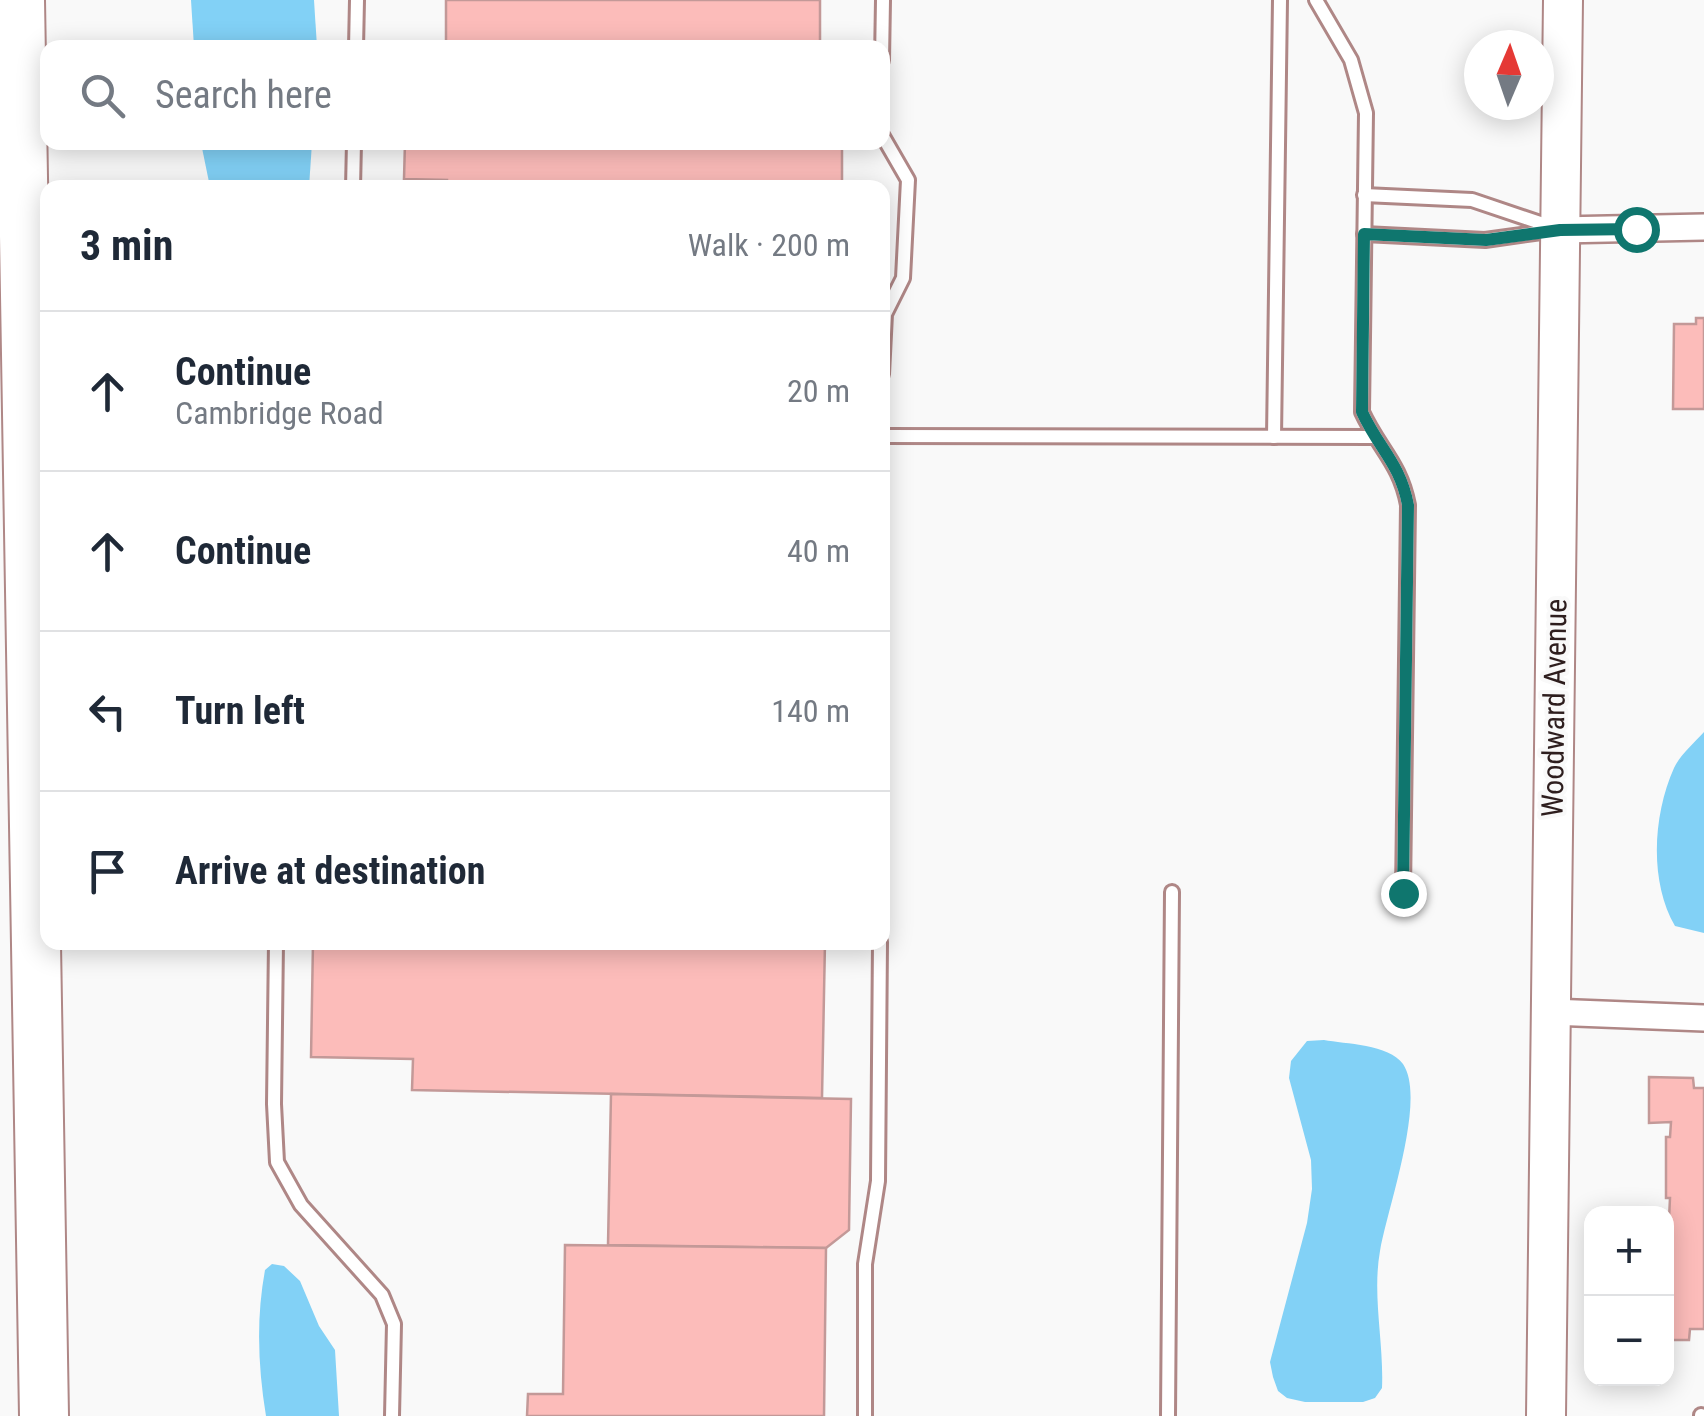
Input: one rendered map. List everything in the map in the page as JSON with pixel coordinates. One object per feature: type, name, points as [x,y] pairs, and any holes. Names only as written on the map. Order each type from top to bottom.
[{"type":"highway","points":[[20,0],[44,1416]]},
{"type":"main road","name":"Woodward Avenue","points":[[1546,1416],[1562,0]]},
{"type":"street","points":[[1560,230],[1704,227]]},
{"type":"street","points":[[1551,1012],[1704,1018]]},
{"type":"lane","points":[[356,40],[357,0]]},
{"type":"lane","points":[[882,40],[883,0]]},
{"type":"lane","points":[[1274,437],[1280,0]]},
{"type":"lane","points":[[1316,0],[1352,60],[1366,114],[1362,412],[1403,479],[1408,505],[1403,893]]},
{"type":"lane","points":[[890,149],[908,180],[903,278],[890,304]]},
{"type":"lane","points":[[353,180],[354,150]]},
{"type":"lane","points":[[1364,195],[1472,200],[1560,230]]},
{"type":"lane","points":[[1364,234],[1486,240],[1560,230]]},
{"type":"lane","points":[[890,436],[1374,437]]},
{"type":"lane","points":[[1168,1416],[1172,892]]},
{"type":"lane","points":[[276,950],[274,1104],[278,1162],[300,1205],[382,1295],[394,1324],[392,1416]]},
{"type":"lane","points":[[865,1416],[865,1264],[878,1181],[880,950]]},
{"type":"water","points":[[191,0],[314,0],[317,40],[194,40]]},
{"type":"water","points":[[202,150],[312,150],[309,180],[209,180]]},
{"type":"water","points":[[1704,732],[1704,933],[1675,926],[1661,889],[1657,848],[1662,806],[1674,768]]},
{"type":"water","points":[[1324,1040],[1388,1052],[1403,1064],[1409,1080],[1408,1127],[1378,1268],[1382,1388],[1375,1398],[1363,1402],[1305,1402],[1287,1398],[1278,1391],[1270,1362],[1307,1223],[1312,1189],[1311,1160],[1289,1078],[1291,1061],[1307,1041]]},
{"type":"water","points":[[272,1264],[284,1266],[300,1281],[319,1326],[335,1350],[339,1416],[266,1416],[259,1325],[265,1270]]},
{"type":"building","points":[[446,0],[820,0],[820,40],[446,40]]},
{"type":"building","points":[[405,150],[842,150],[842,180],[404,179]]},
{"type":"building","points":[[1696,318],[1704,318],[1704,409],[1673,409],[1674,324],[1696,324]]},
{"type":"building","points":[[313,950],[825,950],[822,1098],[412,1090],[413,1059],[311,1057]]},
{"type":"building","points":[[1649,1077],[1693,1078],[1694,1088],[1704,1088],[1704,1329],[1690,1329],[1689,1340],[1674,1340],[1674,1206],[1670,1206],[1670,1198],[1666,1198],[1666,1137],[1670,1137],[1671,1122],[1649,1123]]},
{"type":"building","points":[[611,1094],[851,1099],[849,1230],[826,1248],[608,1245]]},
{"type":"building","points":[[565,1245],[826,1248],[824,1416],[527,1416],[528,1394],[563,1394]]},
{"type":"route","points":[[1403,893],[1408,505],[1403,479],[1362,412],[1364,234],[1486,240],[1560,230],[1636,229]]}]
